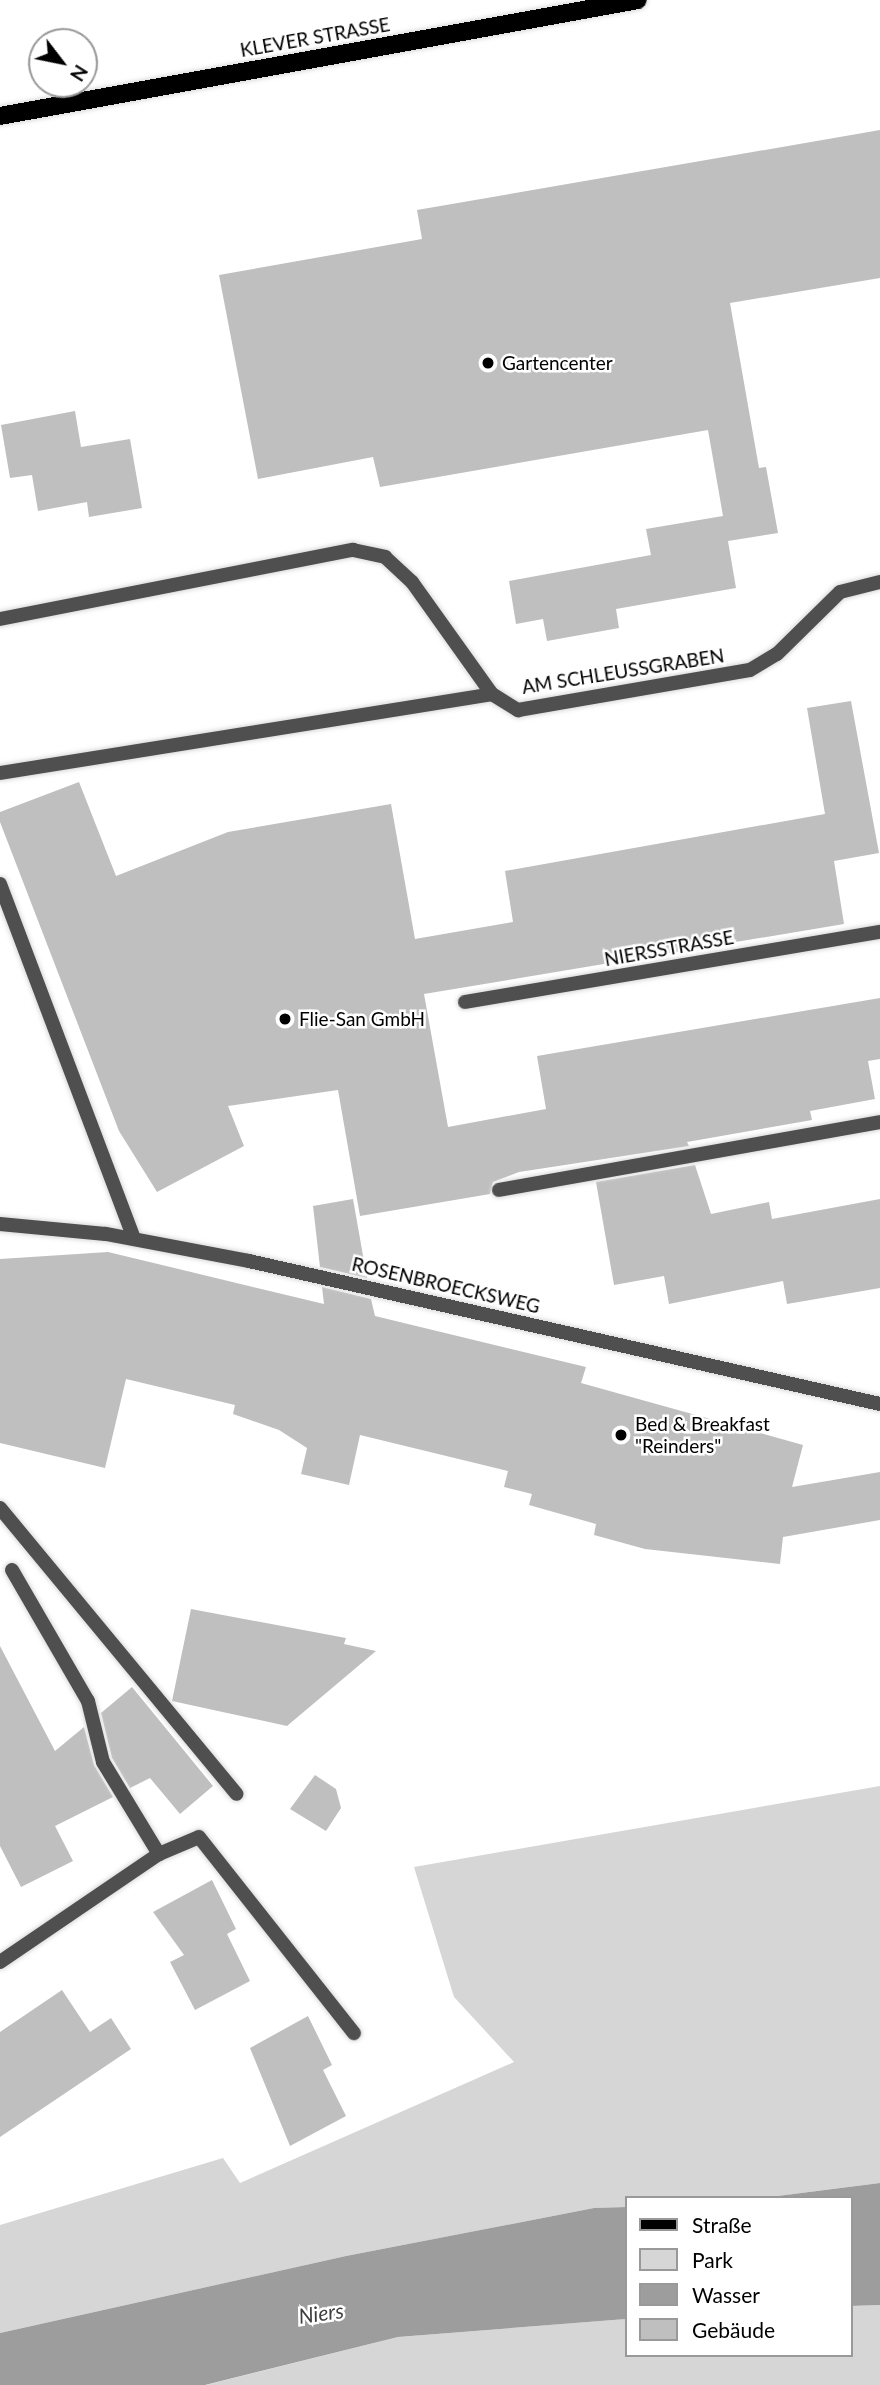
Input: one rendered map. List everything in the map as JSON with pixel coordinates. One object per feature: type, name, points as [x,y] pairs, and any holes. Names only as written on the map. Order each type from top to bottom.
[{"type":"main road","name":"KLEVER STRASSE","points":[[0,116],[638,0]]},
{"type":"street","name":"AM SCHLEUSSGRABEN","points":[[0,620],[353,550],[385,557],[412,582],[492,694],[518,710],[750,670],[777,653],[839,592],[880,582]]},
{"type":"street","points":[[0,773],[492,694]]},
{"type":"street","points":[[0,884],[134,1239]]},
{"type":"street","name":"NIERSSTRASSE","points":[[465,1002],[880,932]]},
{"type":"street","points":[[499,1190],[880,1122]]},
{"type":"street","name":"ROSENBROECKSWEG","points":[[0,1224],[134,1239],[407,1295],[880,1404]]},
{"type":"street","points":[[0,1508],[237,1794]]},
{"type":"street","points":[[12,1570],[88,1701],[103,1762],[159,1854]]},
{"type":"street","points":[[0,1962],[159,1854],[199,1837],[354,2033]]},
{"type":"green space","points":[[880,1786],[880,2183],[778,2196],[624,2196],[624,2207],[594,2208],[346,2256],[0,2333],[0,2225],[223,2158],[240,2183],[514,2062],[454,1997],[414,1867]]},
{"type":"green space","points":[[880,2305],[880,2385],[206,2385],[398,2337],[624,2319],[624,2357],[852,2357],[852,2306]]},
{"type":"water","points":[[880,2183],[880,2305],[852,2306],[852,2196],[778,2196]]},
{"type":"water","name":"Niers","points":[[624,2207],[624,2319],[398,2337],[205,2385],[0,2385],[0,2333],[346,2256],[594,2208]]},
{"type":"building","name":"Gartencenter","points":[[880,130],[880,278],[730,303],[759,468],[766,467],[778,533],[728,541],[736,588],[616,609],[619,628],[547,641],[543,619],[516,624],[509,581],[651,555],[646,529],[723,516],[708,430],[380,487],[373,457],[258,479],[219,275],[422,239],[417,210]]},
{"type":"building","points":[[75,411],[81,447],[130,439],[142,508],[89,517],[87,502],[38,511],[32,475],[10,478],[1,425]]},
{"type":"building","points":[[851,701],[879,853],[834,861],[844,924],[424,994],[448,1127],[546,1109],[537,1056],[880,998],[880,1059],[868,1061],[875,1099],[810,1111],[812,1120],[687,1142],[689,1146],[519,1172],[493,1182],[490,1194],[360,1216],[338,1090],[228,1106],[244,1146],[157,1192],[119,1131],[0,822],[0,812],[79,782],[116,876],[228,832],[391,804],[415,939],[513,922],[505,871],[825,814],[807,708]]},
{"type":"building","points":[[695,1165],[711,1214],[769,1202],[772,1219],[880,1199],[880,1288],[787,1304],[783,1281],[669,1304],[664,1276],[614,1285],[596,1182]]},
{"type":"building","points":[[353,1199],[367,1278],[320,1267],[313,1206]]},
{"type":"building","points":[[108,1252],[324,1304],[322,1287],[371,1299],[375,1316],[586,1367],[581,1383],[803,1445],[792,1487],[880,1472],[880,1520],[783,1537],[780,1564],[645,1549],[594,1535],[596,1524],[529,1505],[532,1494],[504,1487],[508,1471],[360,1435],[349,1485],[301,1474],[307,1448],[279,1430],[233,1414],[235,1405],[126,1379],[105,1468],[0,1443],[0,1259]]},
{"type":"building","points":[[191,1609],[346,1638],[344,1644],[376,1651],[287,1726],[172,1701]]},
{"type":"building","points":[[0,1646],[55,1751],[84,1727],[94,1765],[113,1797],[55,1826],[73,1861],[21,1887],[0,1846]]},
{"type":"building","points":[[132,1687],[213,1786],[180,1814],[150,1778],[130,1788],[112,1758],[101,1713]]},
{"type":"building","points":[[315,1775],[336,1789],[341,1808],[326,1831],[290,1809]]},
{"type":"building","points":[[212,1880],[236,1929],[227,1934],[250,1981],[195,2010],[170,1962],[184,1955],[153,1912]]},
{"type":"building","points":[[62,1990],[90,2032],[111,2018],[131,2049],[0,2137],[0,2032]]},
{"type":"building","points":[[308,2016],[332,2065],[323,2070],[346,2116],[290,2146],[250,2048]]},
{"type":"place","name":"Gartencenter","points":[[488,363]]},
{"type":"place","name":"Flie-San GmbH","points":[[285,1019]]},
{"type":"place","name":"Bed & Breakfast \"Reinders\"","points":[[621,1435]]}]
